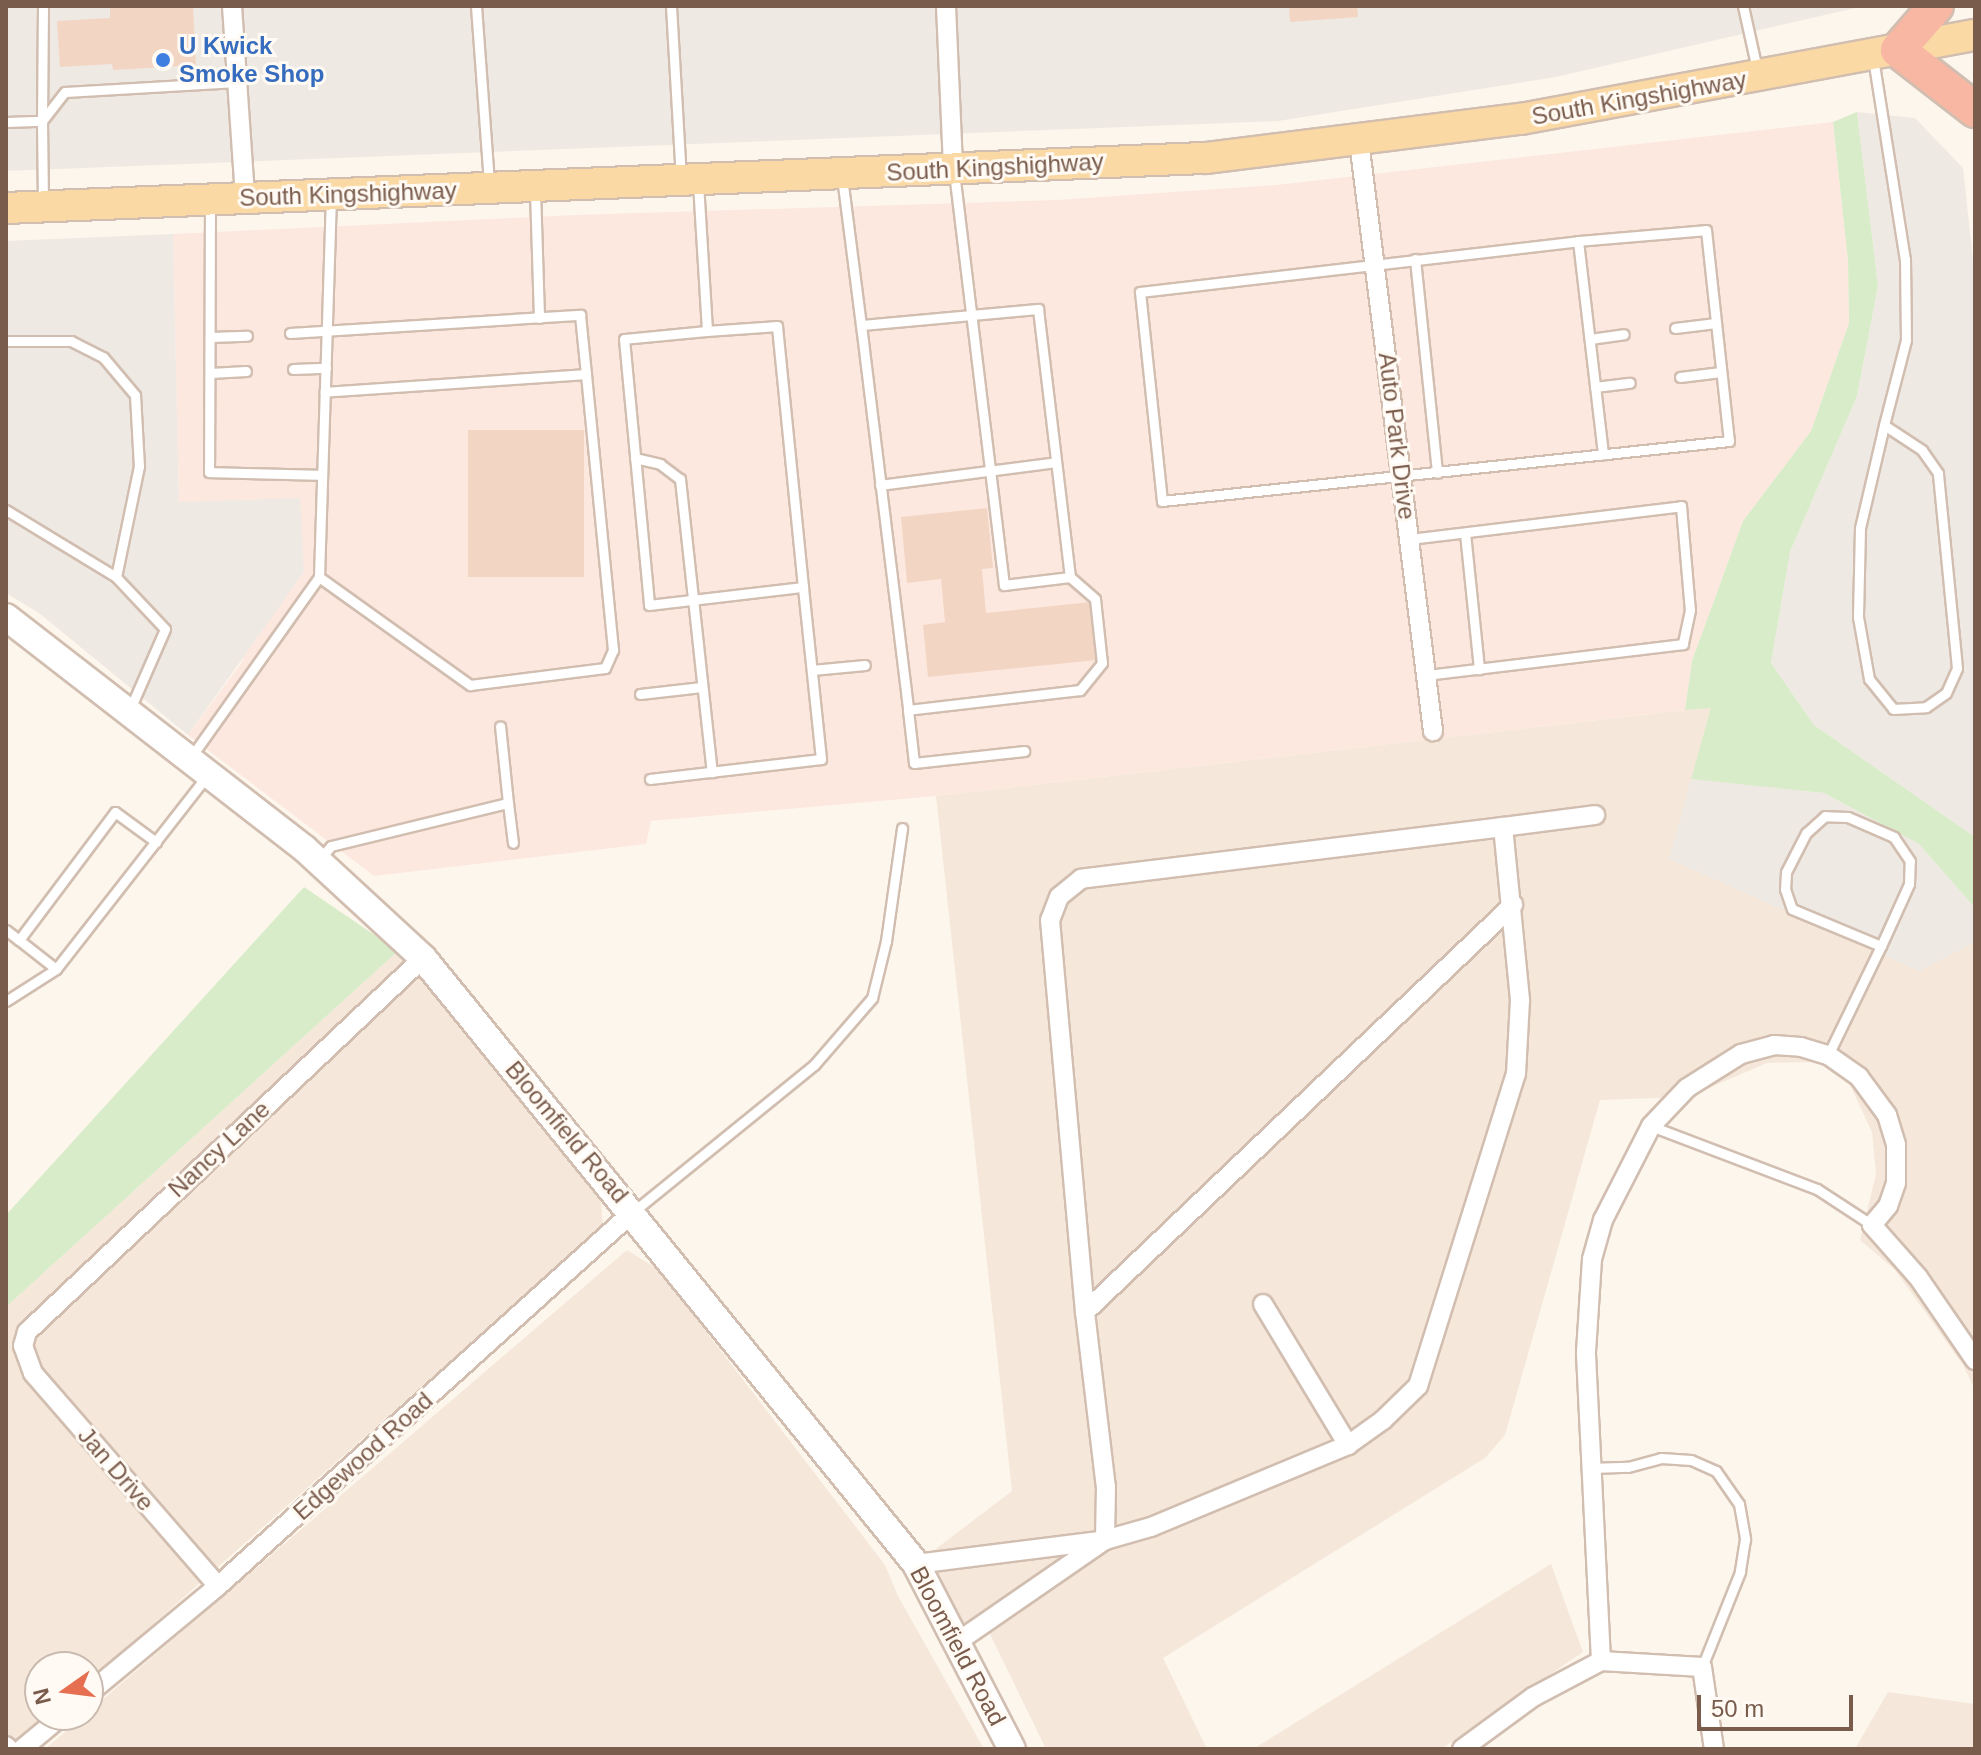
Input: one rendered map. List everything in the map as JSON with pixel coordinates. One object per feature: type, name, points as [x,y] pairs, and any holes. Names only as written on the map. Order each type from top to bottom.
[{"type":"highway","points":[[1936,6],[1885,52],[1975,110]]},
{"type":"main road","name":"South Kingshighway","points":[[6,208],[1206,158],[1521,119],[1975,35]]},
{"type":"street","points":[[232,6],[245,198]]},
{"type":"street","points":[[946,6],[953,169]]},
{"type":"street","name":"Auto Park Drive","points":[[1359,141],[1433,731]]},
{"type":"street","name":"Bloomfield Road","points":[[6,617],[318,861],[423,958],[633,1212],[916,1564],[1012,1749]]},
{"type":"street","points":[[1105,1540],[1106,1487],[1085,1312],[1050,920],[1059,897],[1081,879],[1595,815]]},
{"type":"street","points":[[916,1564],[1105,1540],[1151,1527],[1348,1445],[1383,1420],[1418,1386],[1516,1074],[1520,1000],[1503,827]]},
{"type":"street","points":[[1085,1312],[1513,905]]},
{"type":"street","name":"Nancy Lane","points":[[23,1346],[27,1332],[35,1322],[423,958]]},
{"type":"street","points":[[1601,1661],[1589,1468],[1586,1352],[1592,1259],[1603,1220],[1651,1126],[1687,1088],[1741,1054],[1774,1045],[1801,1047],[1828,1055],[1859,1077],[1887,1115],[1896,1145],[1896,1183],[1888,1206],[1872,1225],[1918,1277],[1975,1360]]},
{"type":"street","name":"Edgewood Road","points":[[104,1681],[218,1586],[633,1212]]},
{"type":"street","points":[[1263,1304],[1348,1445]]},
{"type":"street","name":"Jan Drive","points":[[23,1346],[33,1373],[218,1586]]},
{"type":"street","points":[[957,1642],[1105,1540]]},
{"type":"street","points":[[1462,1749],[1533,1697],[1601,1661],[1702,1667],[1714,1749]]},
{"type":"street","points":[[22,1749],[44,1731]]},
{"type":"lane","points":[[43,6],[43,207]]},
{"type":"lane","points":[[476,6],[489,188]]},
{"type":"lane","points":[[671,6],[707,331]]},
{"type":"lane","points":[[1743,6],[1759,76]]},
{"type":"lane","points":[[1884,425],[1922,450],[1938,473],[1957,668],[1946,693],[1926,707],[1893,709],[1869,679],[1858,617],[1860,528],[1884,425],[1906,340],[1905,259],[1885,52]]},
{"type":"lane","points":[[6,122],[42,121],[65,92],[239,82]]},
{"type":"lane","points":[[953,169],[1004,585],[1070,577]]},
{"type":"lane","points":[[841,173],[914,763],[1024,751]]},
{"type":"lane","points":[[535,186],[539,318]]},
{"type":"lane","points":[[6,1001],[56,969],[156,842],[199,767],[319,577],[331,195]]},
{"type":"lane","points":[[210,200],[209,472],[322,475]]},
{"type":"lane","points":[[1706,230],[1729,441],[1162,501],[1140,292],[1375,264],[1706,230]]},
{"type":"lane","points":[[1578,241],[1603,455]]},
{"type":"lane","points":[[1415,259],[1437,473]]},
{"type":"lane","points":[[861,325],[1038,309],[1070,577],[1095,599],[1102,663],[1080,690],[908,710]]},
{"type":"lane","points":[[290,333],[580,315],[613,650],[605,668],[470,685],[319,577]]},
{"type":"lane","points":[[1675,328],[1716,323]]},
{"type":"lane","points":[[650,779],[821,759],[777,326],[624,339],[649,605],[803,587]]},
{"type":"lane","points":[[1590,339],[1624,334]]},
{"type":"lane","points":[[210,337],[247,336]]},
{"type":"lane","points":[[6,341],[71,341],[103,357],[135,395],[139,466],[116,577]]},
{"type":"lane","points":[[293,369],[326,368]]},
{"type":"lane","points":[[210,373],[246,371]]},
{"type":"lane","points":[[1680,377],[1721,372]]},
{"type":"lane","points":[[325,392],[586,374]]},
{"type":"lane","points":[[1595,387],[1630,383]]},
{"type":"lane","points":[[635,458],[660,464],[680,479],[712,772]]},
{"type":"lane","points":[[880,485],[1056,462]]},
{"type":"lane","points":[[1410,539],[1681,506],[1690,610],[1683,644],[1426,675]]},
{"type":"lane","points":[[6,510],[116,577],[165,629],[128,712]]},
{"type":"lane","points":[[1465,533],[1479,669]]},
{"type":"lane","points":[[812,670],[865,665]]},
{"type":"lane","points":[[640,694],[702,687]]},
{"type":"lane","points":[[500,726],[513,843]]},
{"type":"lane","points":[[318,861],[331,846],[508,803]]},
{"type":"lane","points":[[19,940],[115,812],[156,842]]},
{"type":"lane","points":[[1828,1055],[1881,946],[1909,884],[1910,861],[1894,837],[1848,817],[1825,816],[1806,833],[1786,872],[1785,889],[1792,909],[1881,946]]},
{"type":"lane","points":[[633,1212],[814,1065],[872,998],[886,941],[902,828]]},
{"type":"lane","points":[[6,930],[56,969]]},
{"type":"lane","points":[[1651,1126],[1817,1189],[1872,1225]]},
{"type":"lane","points":[[1589,1468],[1628,1467],[1661,1458],[1691,1460],[1716,1471],[1739,1504],[1745,1539],[1740,1572],[1702,1667]]},
{"type":"shaded area","points":[[6,6],[1864,6],[1556,77],[1278,121],[6,171]]},
{"type":"shaded area","points":[[1857,112],[1915,118],[1963,168],[1975,278],[1975,837],[1814,725],[1771,663],[1790,552],[1857,396],[1878,286]]},
{"type":"shaded area","points":[[1833,122],[1848,261],[1849,323],[1811,431],[1743,521],[1692,661],[1685,710],[936,796],[651,821],[646,844],[374,876],[188,735],[242,662],[300,498],[179,503],[173,234],[575,215],[1057,200],[1276,185]]},
{"type":"shaded area","points":[[173,234],[179,502],[300,498],[304,572],[188,735],[39,613],[6,593],[6,241]]},
{"type":"shaded area","points":[[1712,707],[1919,971],[1975,942],[1975,1390],[1963,1365],[1895,1270],[1860,1240],[1876,1174],[1872,1132],[1850,1085],[1818,1062],[1767,1063],[1688,1097],[1600,1100],[1505,1435],[1485,1458],[1163,1658],[1207,1749],[1046,1749],[986,1626],[957,1642],[916,1564],[1012,1491],[936,796]]},
{"type":"shaded area","points":[[1691,779],[1824,793],[1919,844],[1975,908],[1975,942],[1919,971],[1669,859]]},
{"type":"shaded area","points":[[398,951],[601,1200],[603,1226],[104,1668],[104,1651],[24,1651],[24,1731],[33,1731],[13,1749],[6,1749],[6,1307]]},
{"type":"shaded area","points":[[627,1250],[659,1270],[885,1565],[898,1596],[984,1749],[45,1749],[66,1731],[104,1731],[104,1698]]},
{"type":"shaded area","points":[[1551,1564],[1583,1652],[1441,1749],[1253,1749]]},
{"type":"shaded area","points":[[1888,1692],[1975,1704],[1975,1749],[1855,1749]]},
{"type":"green space","points":[[1857,112],[1878,286],[1857,396],[1790,552],[1771,663],[1814,725],[1975,837],[1975,908],[1919,844],[1824,793],[1691,779],[1711,708],[1685,710],[1692,661],[1743,521],[1811,431],[1849,323],[1848,261],[1833,122]]},
{"type":"green space","points":[[304,887],[398,951],[6,1307],[6,1215]]},
{"type":"building","points":[[110,6],[193,6],[196,65],[113,70],[112,64],[60,67],[57,21],[110,18]]},
{"type":"building","points":[[1289,6],[1357,6],[1358,17],[1290,22]]},
{"type":"building","points":[[468,430],[584,430],[584,577],[468,577]]},
{"type":"building","points":[[987,508],[993,568],[982,569],[986,613],[1091,602],[1097,660],[928,677],[923,625],[945,622],[941,579],[907,583],[901,517]]},
{"type":"place","name":"U Kwick Smoke Shop","points":[[163,60]]}]
